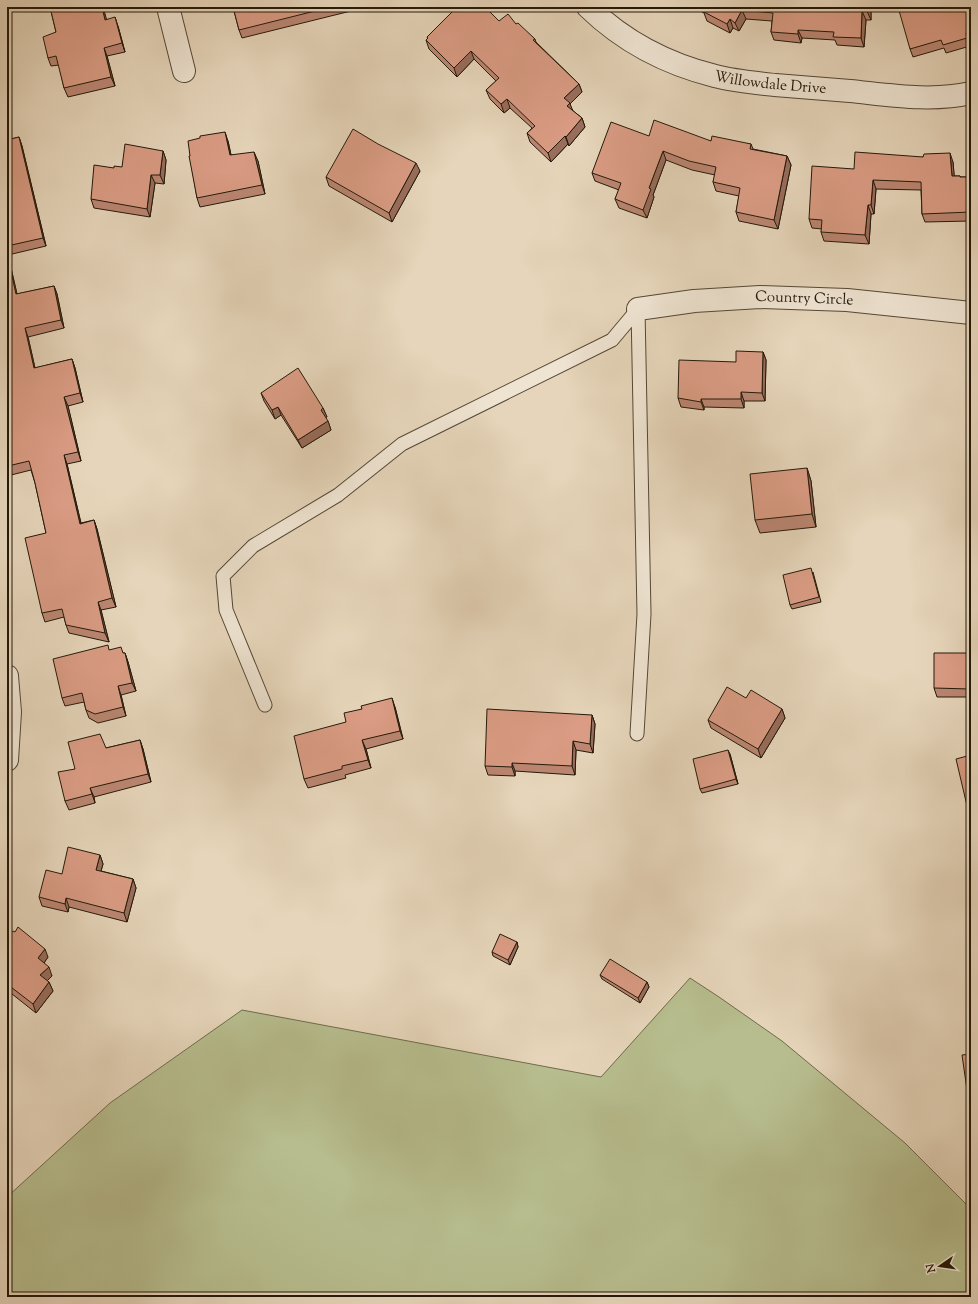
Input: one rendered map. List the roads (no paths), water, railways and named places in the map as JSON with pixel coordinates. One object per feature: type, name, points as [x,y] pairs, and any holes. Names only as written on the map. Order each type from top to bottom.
[{"type":"street","points":[[168,7],[184,71]]},
{"type":"street","name":"Willowdale Drive","points":[[588,7],[603,21],[643,49],[679,66],[715,77],[751,82],[922,98],[961,96],[971,93]]},
{"type":"street","name":"Country Circle","points":[[638,309],[694,301],[760,297],[847,300],[971,313]]},
{"type":"street","points":[[7,676],[10,712],[7,760]]},
{"type":"lane","points":[[265,705],[226,610],[223,576],[254,546],[338,495],[402,444],[612,340],[638,309]]},
{"type":"lane","points":[[637,734],[644,614],[638,309]]}]
